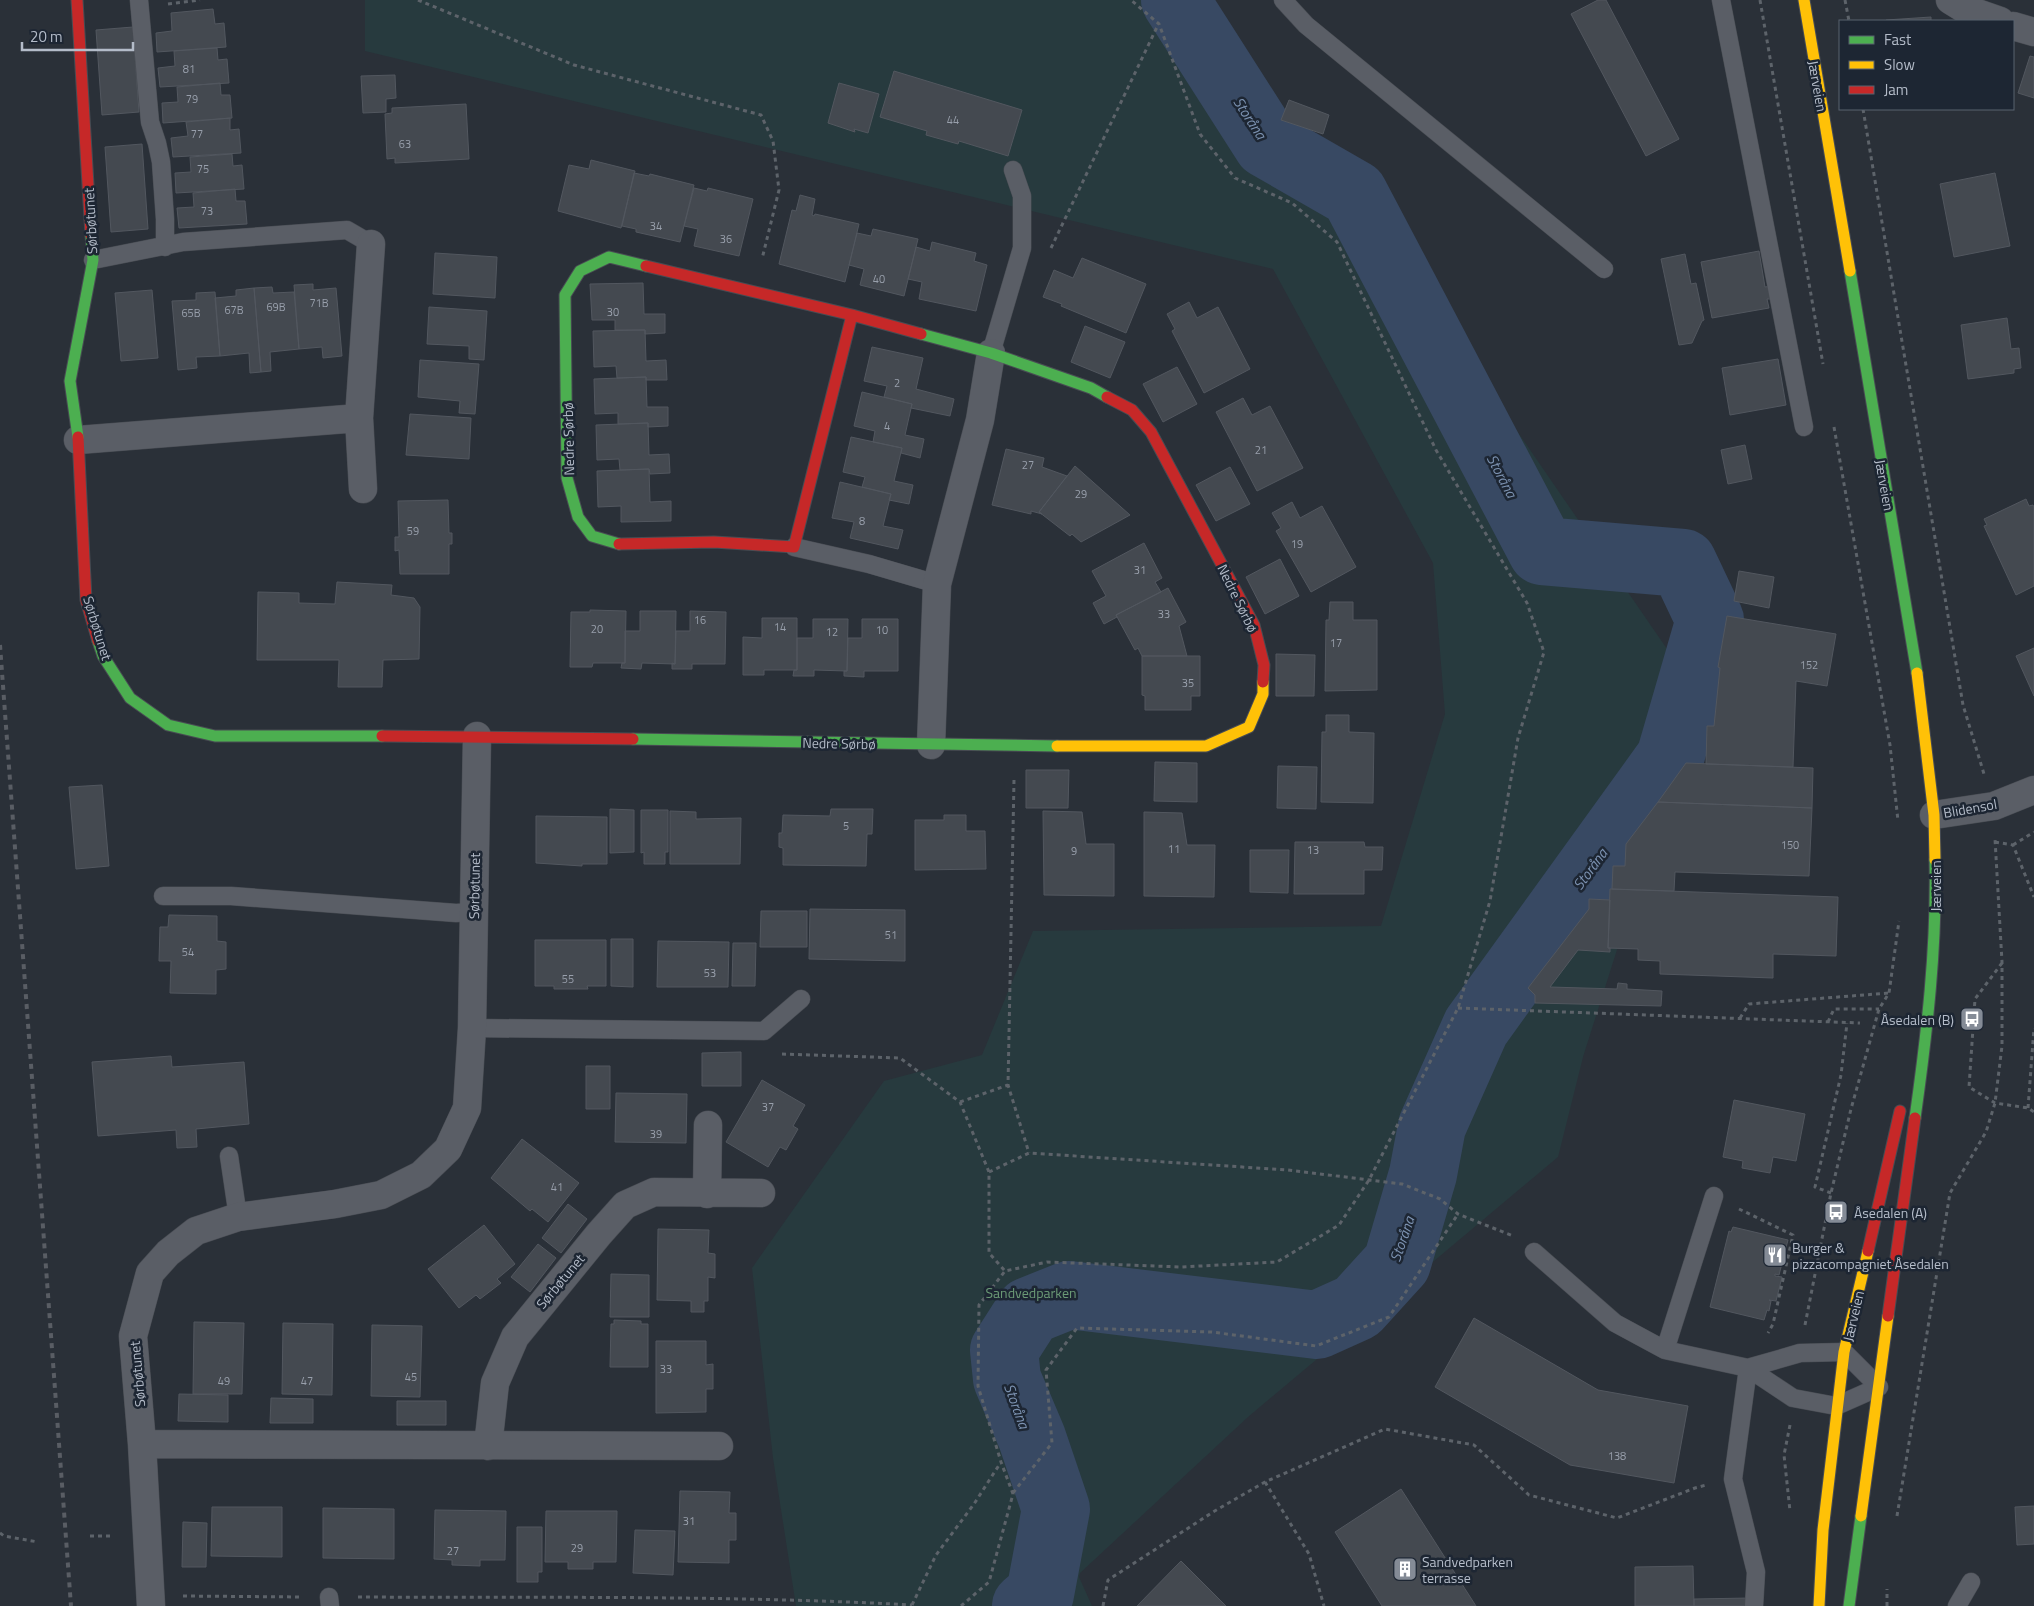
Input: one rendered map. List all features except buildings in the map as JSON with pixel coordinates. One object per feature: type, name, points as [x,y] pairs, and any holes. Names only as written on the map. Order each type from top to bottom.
[{"type":"street","name":"Sørbøtunet","points":[[77,0],[93,260],[70,381],[78,440],[86,600],[103,656],[130,698],[168,725],[215,736],[477,736],[472,1028],[467,1108],[448,1149],[421,1175],[381,1195],[335,1204],[238,1216],[196,1231],[168,1253],[150,1273],[133,1336],[142,1444],[150,1601]]},
{"type":"street","name":"Jærveien","points":[[1804,0],[1919,683],[1934,815],[1936,903],[1932,973],[1916,1112],[1850,1606]]},
{"type":"street","points":[[1950,0],[1963,8],[1997,20]]},
{"type":"street","points":[[2014,26],[2034,32]]},
{"type":"street","points":[[363,489],[359,418],[371,244]]},
{"type":"street","name":"Nedre Sørbø","points":[[477,736],[931,745],[1206,746],[1249,727],[1263,694],[1264,665],[1254,625],[1152,432],[1132,410],[1091,388],[991,353],[852,315],[609,257],[580,271],[565,295],[568,478],[578,517],[592,536],[621,544],[714,542],[794,547]]},
{"type":"street","points":[[794,547],[852,315]]},
{"type":"street","points":[[931,745],[937,584],[980,420],[991,353]]},
{"type":"street","points":[[78,440],[359,418]]},
{"type":"street","name":"Blidensol","points":[[1934,815],[1994,806],[2034,790]]},
{"type":"street","name":"Jærveien","points":[[1909,1070],[1932,973]]},
{"type":"street","name":"Jærveien","points":[[1819,1606],[1823,1530],[1836,1406],[1844,1352],[1903,1100]]},
{"type":"street","points":[[708,1125],[708,1194]]},
{"type":"street","name":"Sørbøtunet","points":[[488,1446],[495,1383],[514,1337],[599,1234],[625,1206],[654,1192],[761,1193]]},
{"type":"street","points":[[142,1444],[488,1446],[589,1444],[719,1446]]},
{"type":"lane","points":[[139,0],[150,122],[161,162],[165,247]]},
{"type":"lane","points":[[1283,0],[1306,26],[1604,269]]},
{"type":"lane","points":[[1721,0],[1804,428]]},
{"type":"lane","points":[[991,353],[1022,248],[1022,196],[1013,170]]},
{"type":"lane","points":[[93,260],[198,240],[347,230],[371,244]]},
{"type":"lane","points":[[794,547],[869,564],[937,584]]},
{"type":"lane","points":[[163,896],[231,896],[456,913],[473,912]]},
{"type":"lane","points":[[472,1028],[764,1031],[801,999]]},
{"type":"lane","points":[[230,1156],[238,1216]]},
{"type":"lane","points":[[1665,1350],[1714,1196]]},
{"type":"lane","points":[[1534,1252],[1615,1323],[1665,1350],[1748,1368],[1794,1398],[1836,1406],[1879,1387],[1844,1352],[1800,1353],[1748,1368]]},
{"type":"lane","points":[[1748,1368],[1733,1480],[1756,1572],[1754,1606]]},
{"type":"lane","points":[[1957,1606],[1971,1582]]},
{"type":"path","points":[[418,0],[574,65],[761,115],[773,141],[779,190],[754,292]]},
{"type":"path","points":[[1013,1494],[1001,1462],[978,1386],[979,1304],[1004,1271],[1047,1262],[1181,1267],[1277,1262],[1339,1225],[1369,1180],[1458,1008],[1490,901],[1518,738],[1544,652],[1527,603],[1436,450],[1337,242],[1292,203],[1236,178],[1200,134],[1159,24],[1131,0]]},
{"type":"path","points":[[1760,0],[1825,372]]},
{"type":"path","points":[[1845,0],[1848,20]]},
{"type":"path","points":[[1022,248],[1052,248],[1159,24]]},
{"type":"path","points":[[1833,421],[1890,745],[1898,822]]},
{"type":"path","points":[[1014,746],[1008,1085],[1029,1153]]},
{"type":"path","points":[[1995,842],[2012,845],[2034,832]]},
{"type":"path","points":[[2012,845],[2034,897]]},
{"type":"path","points":[[1804,1330],[1831,1192],[1851,1109],[1879,1009],[1889,993],[1900,917]]},
{"type":"path","points":[[2002,962],[1975,999],[1969,1086],[1995,1103],[2028,1108],[2034,1112]]},
{"type":"path","points":[[1740,1018],[1749,1004],[1889,993]]},
{"type":"path","points":[[1458,1008],[1860,1023]]},
{"type":"path","points":[[1828,1022],[1834,1009],[1879,1009]]},
{"type":"path","points":[[1831,1192],[1815,1187],[1841,1075],[1847,1023]]},
{"type":"path","points":[[2028,1108],[2034,1028]]},
{"type":"path","points":[[777,1054],[900,1058],[960,1102],[989,1172],[989,1253],[1004,1271]]},
{"type":"path","points":[[960,1102],[1008,1085]]},
{"type":"path","points":[[989,1172],[1029,1153],[1288,1170],[1402,1184],[1440,1199],[1458,1214],[1513,1236],[1534,1252]]},
{"type":"path","points":[[1714,1196],[1793,1235],[1773,1324],[1748,1368]]},
{"type":"path","points":[[961,1606],[989,1582],[1013,1494],[1052,1443],[1046,1370],[1077,1328],[1212,1332],[1316,1346],[1389,1317],[1458,1214]]},
{"type":"path","points":[[1790,1424],[1784,1455],[1790,1514]]},
{"type":"path","points":[[1103,1606],[1108,1580],[1213,1512],[1265,1482],[1385,1429],[1474,1445],[1529,1495],[1617,1518],[1695,1488],[1733,1480]]},
{"type":"path","points":[[150,1601],[329,1602],[628,1598],[838,1601],[913,1605],[936,1555],[974,1504],[1001,1462]]},
{"type":"path","points":[[1265,1482],[1309,1554],[1324,1606]]},
{"type":"path","points":[[0,1533],[4,1536],[38,1542]]},
{"type":"green space","name":"Sandvedparken","points":[[365,0],[1175,0],[1223,75],[1354,194],[1698,694],[1583,1057],[1558,1157],[1248,1417],[1080,1573],[1079,1577],[1092,1606],[796,1606],[773,1458],[752,1268],[884,1081],[982,1055],[1033,931],[1381,926],[1445,714],[1433,563],[1273,269],[365,51]]},
{"type":"waterway","name":"Storåna","points":[[1026,1606],[1040,1594],[1056,1509],[1032,1438],[1007,1379],[1004,1350],[1029,1311],[1069,1295],[1317,1325],[1357,1307],[1397,1263],[1423,1174],[1432,1126],[1476,1027],[1670,758],[1710,620],[1683,563],[1542,551],[1354,194],[1267,144],[1175,0]]},
{"type":"railway","points":[[0,645],[71,1606]]},
{"type":"traffic: fast","points":[[78,437],[70,381],[93,260],[91,235]]},
{"type":"traffic: fast","points":[[619,544],[592,536],[578,517],[567,478],[565,295],[580,271],[609,257],[646,266]]},
{"type":"traffic: fast","points":[[1850,271],[1917,673]]},
{"type":"traffic: fast","points":[[921,334],[991,353],[1091,388],[1107,397]]},
{"type":"traffic: fast","points":[[98,641],[103,656],[130,698],[168,725],[215,736],[382,736]]},
{"type":"traffic: fast","points":[[633,739],[1057,746]]},
{"type":"traffic: fast","points":[[1915,1118],[1933,957],[1935,860]]},
{"type":"traffic: fast","points":[[1849,1606],[1861,1516]]},
{"type":"traffic: slow","points":[[1804,0],[1850,271]]},
{"type":"traffic: slow","points":[[1917,673],[1934,815],[1935,860]]},
{"type":"traffic: slow","points":[[1057,746],[1206,746],[1249,727],[1263,694],[1263,682]]},
{"type":"traffic: slow","points":[[1819,1606],[1823,1530],[1844,1352],[1868,1251]]},
{"type":"traffic: slow","points":[[1861,1516],[1888,1316]]},
{"type":"traffic: jam","points":[[77,0],[91,235]]},
{"type":"traffic: jam","points":[[646,266],[852,315],[921,334]]},
{"type":"traffic: jam","points":[[619,544],[714,542],[794,547],[852,315]]},
{"type":"traffic: jam","points":[[1107,397],[1132,410],[1151,432],[1254,625],[1264,665],[1263,682]]},
{"type":"traffic: jam","points":[[78,437],[86,600],[98,641]]},
{"type":"traffic: jam","points":[[382,736],[633,739]]},
{"type":"traffic: jam","points":[[1868,1251],[1900,1111]]},
{"type":"traffic: jam","points":[[1888,1316],[1915,1118]]},
{"type":"place","name":"Åsedalen (B)","points":[[1972,1019]]},
{"type":"place","name":"Åsedalen (A)","points":[[1836,1212]]},
{"type":"place","name":"Burger & pizzacompagniet Åsedalen","points":[[1775,1255]]},
{"type":"place","name":"Sandvedparken terrasse","points":[[1405,1569]]}]
